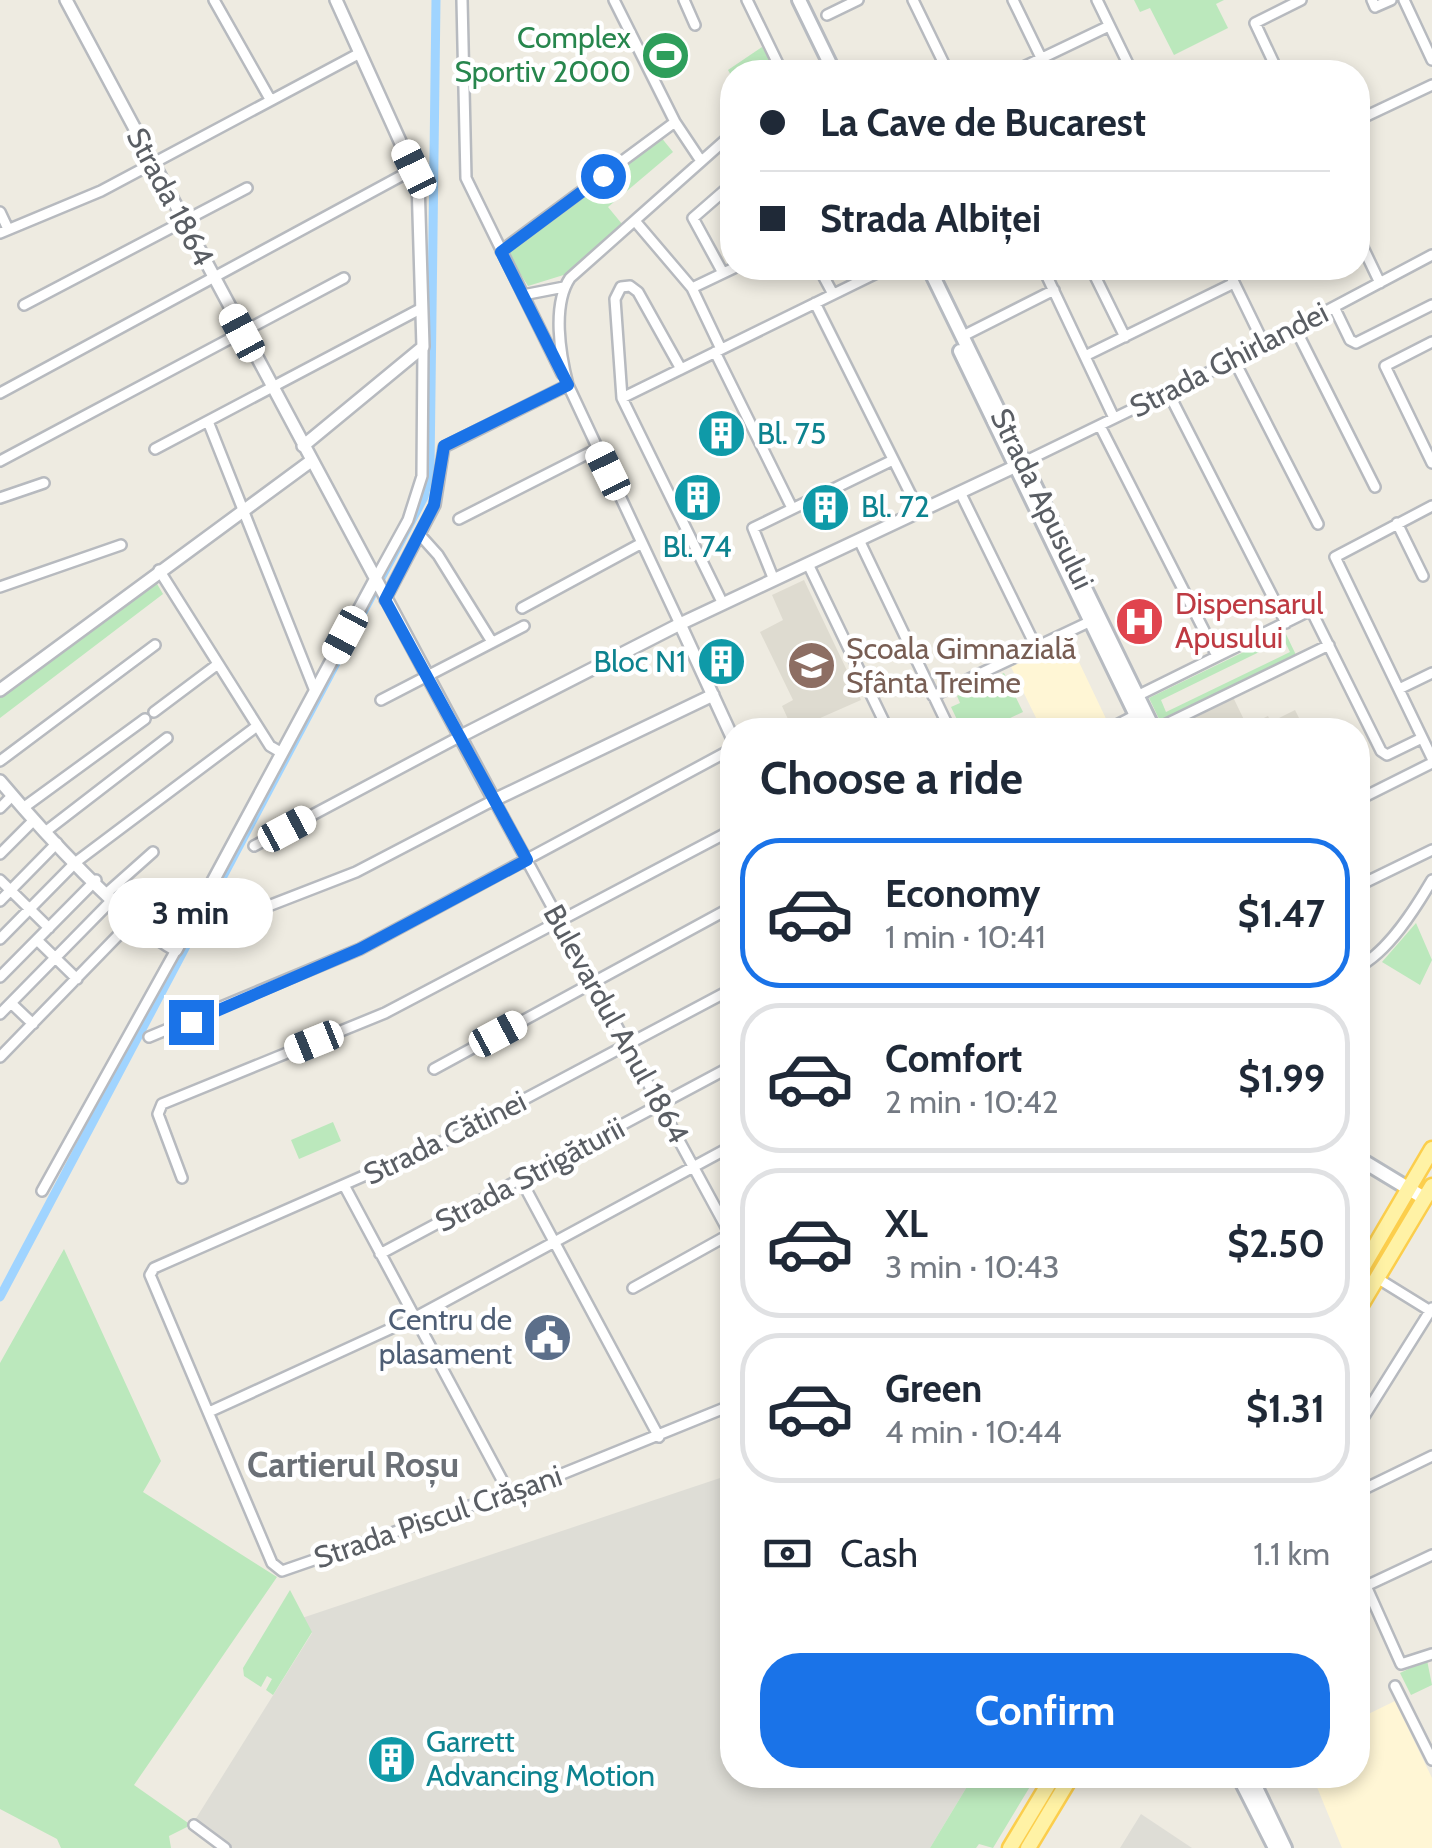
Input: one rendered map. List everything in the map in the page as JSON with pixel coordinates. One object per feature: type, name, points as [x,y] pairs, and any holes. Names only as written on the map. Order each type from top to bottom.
[{"type":"main road","points":[[799,0],[828,60]]},
{"type":"main road","name":"Strada Apusului","points":[[926,280],[1145,718]]},
{"type":"main road","name":"Strada Apusului","points":[[936,280],[1020,464]]},
{"type":"main road","name":"Strada Apusului","points":[[1141,713],[1142,718]]},
{"type":"main road","points":[[1370,1256],[1432,1148]]},
{"type":"main road","points":[[1370,1166],[1409,1190],[1428,1192],[1370,1290]]},
{"type":"main road","points":[[1010,1848],[1046,1788]]},
{"type":"main road","points":[[1028,1848],[1064,1788]]},
{"type":"main road","points":[[1245,1788],[1275,1848]]},
{"type":"main road","points":[[1256,1788],[1285,1848]]},
{"type":"street","name":"Strada 1864","points":[[66,0],[385,600]]},
{"type":"street","points":[[214,0],[270,100]]},
{"type":"street","points":[[42,1191],[408,520],[422,476],[422,202],[414,169],[336,0]]},
{"type":"street","points":[[462,0],[466,178],[724,718]]},
{"type":"street","points":[[614,0],[675,122],[701,162]]},
{"type":"street","points":[[684,0],[695,25]]},
{"type":"street","points":[[748,0],[776,60]]},
{"type":"street","points":[[826,15],[858,0]]},
{"type":"street","points":[[913,0],[942,60]]},
{"type":"street","points":[[1013,0],[1041,59],[1109,26]]},
{"type":"street","points":[[1097,0],[1126,60]]},
{"type":"street","points":[[1272,60],[1255,27],[1257,20],[1282,4],[1301,0]]},
{"type":"street","points":[[1372,0],[1375,7],[1391,0]]},
{"type":"street","points":[[1404,0],[1432,60]]},
{"type":"street","points":[[0,212],[4,231],[91,196],[360,52]]},
{"type":"street","points":[[1370,114],[1432,85]]},
{"type":"street","points":[[501,252],[675,122]]},
{"type":"street","points":[[523,295],[564,288],[720,147]]},
{"type":"street","points":[[0,393],[414,169]]},
{"type":"street","points":[[24,305],[247,188]]},
{"type":"street","points":[[720,194],[693,218],[720,268]]},
{"type":"street","points":[[634,221],[692,288],[792,508]]},
{"type":"street","name":"Strada Ghirlandei","points":[[459,737],[680,624],[1234,360],[1432,256]]},
{"type":"street","points":[[1370,262],[1380,283]]},
{"type":"street","points":[[692,288],[720,274]]},
{"type":"street","points":[[0,462],[344,278]]},
{"type":"street","points":[[826,280],[833,294]]},
{"type":"street","points":[[622,398],[862,280]]},
{"type":"street","points":[[1049,280],[1114,418]]},
{"type":"street","points":[[1097,280],[1125,337]]},
{"type":"street","points":[[1232,280],[1264,344]]},
{"type":"street","points":[[1085,356],[1234,283]]},
{"type":"street","points":[[681,369],[638,292],[630,286],[621,288],[615,299],[622,398],[723,604]]},
{"type":"street","points":[[564,288],[562,348],[568,385]]},
{"type":"street","points":[[963,336],[1054,290]]},
{"type":"street","points":[[815,303],[919,512]]},
{"type":"street","points":[[1334,307],[1350,340],[1356,343],[1432,305]]},
{"type":"street","points":[[155,448],[209,424],[422,308]]},
{"type":"street","points":[[1295,328],[1375,487]]},
{"type":"street","points":[[303,446],[423,346]]},
{"type":"street","points":[[1431,346],[1385,366],[1432,463]]},
{"type":"street","points":[[1234,360],[1318,524]]},
{"type":"street","points":[[385,600],[438,494],[444,446],[568,385]]},
{"type":"street","points":[[1168,392],[1286,623]]},
{"type":"street","points":[[209,424],[315,691]]},
{"type":"street","points":[[1100,426],[1217,656]]},
{"type":"street","points":[[459,519],[597,449]]},
{"type":"street","points":[[774,580],[752,530],[893,460]]},
{"type":"street","points":[[0,690],[311,461]]},
{"type":"street","points":[[0,498],[44,482]]},
{"type":"street","points":[[960,492],[1036,646]]},
{"type":"street","points":[[1370,794],[1432,760],[1335,557],[1432,506]]},
{"type":"street","points":[[1396,523],[1423,576]]},
{"type":"street","points":[[420,535],[438,555],[492,642]]},
{"type":"street","points":[[859,540],[944,718]]},
{"type":"street","points":[[522,608],[642,543]]},
{"type":"street","points":[[0,587],[122,545]]},
{"type":"street","points":[[808,564],[882,718]]},
{"type":"street","points":[[159,570],[270,746],[282,753]]},
{"type":"street","name":"Bulevardul Anul 1864","points":[[385,600],[720,1215]]},
{"type":"street","points":[[1133,698],[1311,610],[1366,718]]},
{"type":"street","points":[[933,696],[1095,618]]},
{"type":"street","points":[[381,700],[524,626]]},
{"type":"street","points":[[0,761],[155,644]]},
{"type":"street","points":[[1179,718],[1329,645]]},
{"type":"street","points":[[23,808],[218,664]]},
{"type":"street","points":[[1399,689],[1432,673]]},
{"type":"street","points":[[208,929],[356,872],[713,694]]},
{"type":"street","points":[[1130,718],[1141,713]]},
{"type":"street","points":[[0,940],[76,862],[257,726]]},
{"type":"street","points":[[1370,726],[1384,754],[1422,738]]},
{"type":"street","points":[[254,846],[459,737]]},
{"type":"street","points":[[45,832],[166,738]]},
{"type":"street","points":[[149,1037],[360,949],[720,755]]},
{"type":"street","points":[[0,781],[57,844],[176,950]]},
{"type":"street","points":[[0,808],[12,796]]},
{"type":"street","points":[[0,854],[34,820]]},
{"type":"street","points":[[182,1178],[158,1114],[162,1104],[385,1013],[720,836]]},
{"type":"street","points":[[0,901],[57,844]]},
{"type":"street","points":[[1370,880],[1432,850]]},
{"type":"street","points":[[0,1014],[152,852]]},
{"type":"street","points":[[0,880],[49,928]]},
{"type":"street","points":[[2,972],[96,880]]},
{"type":"street","points":[[1370,959],[1410,913],[1432,880]]},
{"type":"street","points":[[434,1068],[720,914]]},
{"type":"street","points":[[0,1057],[136,918]]},
{"type":"street","points":[[37,940],[76,978]]},
{"type":"street","name":"Strada Cătinei","points":[[150,1271],[458,1135],[720,995]]},
{"type":"street","points":[[11,1003],[32,1024]]},
{"type":"street","name":"Strada Strigăturii","points":[[380,1254],[720,1072]]},
{"type":"street","points":[[210,1412],[414,1318],[720,1153]]},
{"type":"street","points":[[521,1180],[659,1437]]},
{"type":"street","points":[[345,1186],[508,1492]]},
{"type":"street","points":[[633,1288],[720,1242]]},
{"type":"street","name":"Strada Piscul Crășani","points":[[150,1271],[278,1570],[508,1492],[659,1437],[720,1410]]},
{"type":"street","points":[[1370,1407],[1432,1310],[1377,1278]]},
{"type":"street","points":[[1370,1486],[1432,1456]]},
{"type":"street","points":[[1370,1584],[1432,1555]]},
{"type":"street","points":[[1370,1595],[1400,1663],[1406,1666],[1431,1656]]},
{"type":"street","points":[[1395,1686],[1432,1760]]},
{"type":"street","points":[[1420,1735],[1432,1729]]},
{"type":"street","points":[[194,1825],[226,1848]]},
{"type":"shaded area","name":"Școala Gimnazială Sfânta Treime","points":[[804,580],[861,700],[820,718],[788,718],[782,706],[793,700],[760,632],[783,620],[772,595]]},
{"type":"shaded area","points":[[1068,639],[1106,718],[1036,718],[1011,667]]},
{"type":"shaded area","points":[[1233,697],[1243,718],[1191,718]]},
{"type":"shaded area","points":[[1295,710],[1299,718],[1279,718]]},
{"type":"shaded area","points":[[720,1478],[720,1788],[966,1788],[930,1848],[231,1848],[195,1820],[312,1633],[302,1618]]},
{"type":"shaded area","points":[[1395,1701],[1432,1778],[1432,1848],[1342,1848],[1317,1788],[1370,1788],[1370,1713]]},
{"type":"shaded area","points":[[1141,1814],[1192,1848],[1120,1848]]},
{"type":"green space","points":[[1134,0],[1224,0],[1216,4],[1228,28],[1174,55],[1150,8],[1140,12]]},
{"type":"green space","points":[[762,47],[770,60],[743,60]]},
{"type":"green space","points":[[656,131],[673,152],[608,207],[622,224],[570,273],[528,286],[506,251],[588,194],[585,188]]},
{"type":"green space","points":[[153,577],[163,594],[0,718],[0,694]]},
{"type":"green space","points":[[1285,632],[1296,655],[1166,718],[1159,718],[1149,698]],"holes":[[[1284,640],[1290,652],[1166,712],[1161,700]]]},
{"type":"green space","points":[[1004,673],[1023,712],[1010,718],[956,718],[951,707],[960,703],[957,696]]},
{"type":"green space","points":[[1416,923],[1432,960],[1420,985],[1382,962]]},
{"type":"green space","points":[[333,1122],[341,1141],[299,1159],[291,1140]]},
{"type":"green space","points":[[64,1249],[161,1461],[143,1492],[277,1577],[134,1785],[191,1825],[169,1836],[171,1848],[61,1848],[57,1839],[0,1809],[0,1363]]},
{"type":"green space","points":[[290,1590],[312,1632],[273,1695],[266,1690],[272,1679],[267,1676],[261,1687],[244,1676],[243,1668]]},
{"type":"green space","points":[[1427,1660],[1432,1685],[1411,1695],[1400,1673]]},
{"type":"green space","points":[[966,1788],[1029,1788],[993,1848],[979,1844],[976,1848],[930,1848]]},
{"type":"waterway","points":[[0,1297],[424,497],[430,469],[436,0]]},
{"type":"place","name":"Complex Sportiv 2000","points":[[666,55]]},
{"type":"place","name":"Bl. 75","points":[[722,434]]},
{"type":"place","name":"Bl. 74","points":[[697,498]]},
{"type":"place","name":"Bl. 72","points":[[826,507]]},
{"type":"place","name":"Dispensarul Apusului","points":[[1140,621]]},
{"type":"place","name":"Bloc N1","points":[[721,662]]},
{"type":"place","name":"Școala Gimnazială Sfânta Treime","points":[[811,666]]},
{"type":"place","name":"Centru de plasament","points":[[547,1337]]},
{"type":"place","name":"Garrett Advancing Motion","points":[[391,1759]]},
{"type":"district","name":"Cartierul Roșu","points":[[353,1465]]},
{"type":"route","points":[[191,1022],[360,949],[527,860],[385,600],[434,505],[442,476],[444,446],[568,385],[501,252],[603,176]]}]
